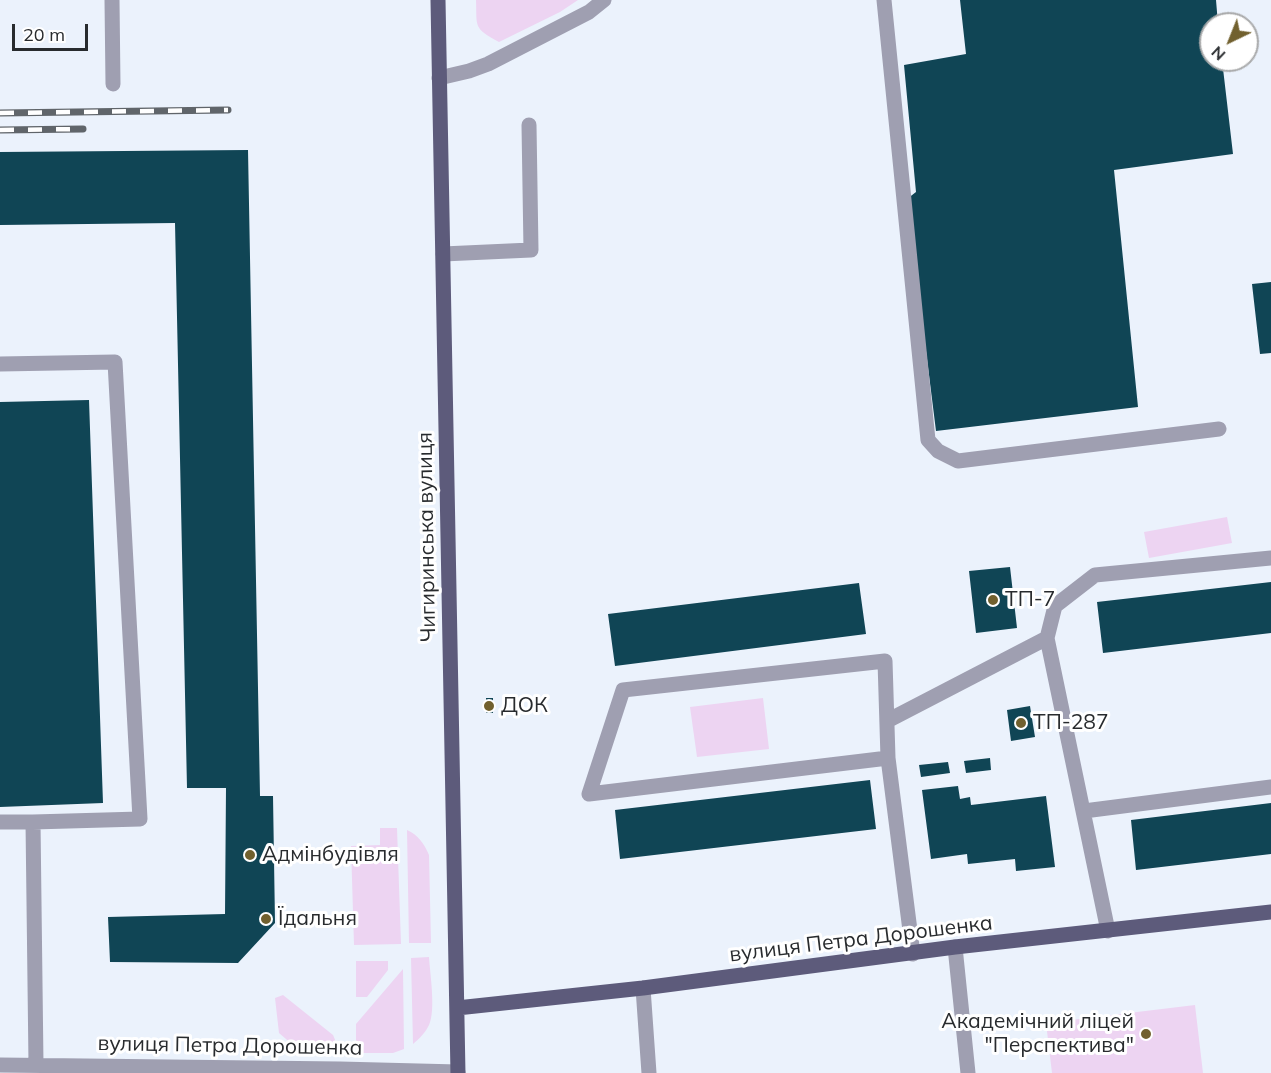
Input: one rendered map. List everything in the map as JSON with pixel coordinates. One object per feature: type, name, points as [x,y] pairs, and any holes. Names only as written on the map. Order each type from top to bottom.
[{"type":"main road","name":"Чигиринська вулиця","points":[[438,0],[458,1073]]},
{"type":"main road","name":"вулиця Петра Дорошенка","points":[[457,1008],[643,988],[955,947],[1271,912]]},
{"type":"street","points":[[112,0],[112,84]]},
{"type":"street","points":[[439,78],[488,64],[589,12],[604,0]]},
{"type":"street","points":[[884,0],[928,440],[938,451],[958,461],[1219,429]]},
{"type":"street","points":[[443,254],[531,250],[529,125]]},
{"type":"street","points":[[0,364],[115,362],[140,819],[0,822]]},
{"type":"street","points":[[1108,931],[1047,638],[1055,606],[1095,574],[1271,558]]},
{"type":"street","points":[[887,721],[1047,638]]},
{"type":"street","points":[[888,758],[589,794],[623,690],[885,661],[888,758],[913,954]]},
{"type":"street","points":[[1084,811],[1271,787]]},
{"type":"street","points":[[33,822],[36,1064]]},
{"type":"street","points":[[955,947],[968,1073]]},
{"type":"street","points":[[643,988],[648,1073]]},
{"type":"street","name":"вулиця Петра Дорошенка","points":[[0,1065],[458,1073]]},
{"type":"shaded area","points":[[476,0],[578,0],[560,12],[499,42],[478,26]]},
{"type":"shaded area","points":[[1227,517],[1232,543],[1149,558],[1144,532]]},
{"type":"shaded area","points":[[763,698],[769,749],[697,757],[690,707]]},
{"type":"shaded area","points":[[380,828],[397,828],[401,944],[354,945],[351,846],[380,845]]},
{"type":"shaded area","points":[[407,830],[420,840],[429,855],[431,943],[409,943]]},
{"type":"shaded area","points":[[429,957],[431,1018],[426,1030],[413,1044],[411,958]]},
{"type":"shaded area","points":[[356,961],[388,961],[388,970],[367,997],[356,997]]},
{"type":"shaded area","points":[[403,969],[404,1049],[393,1053],[356,1053],[356,1024]]},
{"type":"shaded area","points":[[283,995],[333,1035],[336,1042],[334,1052],[293,1045],[279,1033],[275,998]]},
{"type":"shaded area","points":[[1195,1005],[1203,1073],[1052,1073],[1046,1023]]},
{"type":"building","points":[[960,0],[1216,0],[1217,12],[1199,12],[1199,72],[1223,72],[1233,154],[1114,170],[1138,407],[936,431],[907,199],[916,192],[904,65],[966,54]]},
{"type":"building","points":[[248,150],[260,796],[273,796],[275,923],[238,963],[110,962],[108,917],[225,914],[226,788],[187,788],[175,223],[0,225],[0,152]]},
{"type":"building","points":[[1271,282],[1271,353],[1260,354],[1252,284]]},
{"type":"building","points":[[89,400],[103,803],[0,807],[0,402]]},
{"type":"building","name":"ТП-7","points":[[1010,567],[1017,628],[976,633],[969,571]]},
{"type":"building","points":[[1271,582],[1271,633],[1103,653],[1097,602]]},
{"type":"building","points":[[859,583],[866,634],[615,666],[608,614]]},
{"type":"building","name":"ДОК","points":[[486,698],[493,698],[493,713],[486,713]]},
{"type":"building","name":"ТП-287","points":[[1030,706],[1035,737],[1011,741],[1007,710]]},
{"type":"building","points":[[990,758],[991,770],[966,773],[964,761]]},
{"type":"building","points":[[948,762],[950,773],[921,777],[919,765]]},
{"type":"building","points":[[870,780],[876,829],[620,859],[615,810]]},
{"type":"building","points":[[958,786],[960,799],[970,797],[971,805],[1046,796],[1055,867],[1016,871],[1015,859],[968,864],[967,854],[931,859],[922,790]]},
{"type":"building","points":[[1271,803],[1271,854],[1136,870],[1131,820]]},
{"type":"railway","points":[[0,113],[228,110]]},
{"type":"railway","points":[[0,130],[83,129]]},
{"type":"place","name":"ТП-7","points":[[993,600]]},
{"type":"place","name":"ДОК","points":[[489,706]]},
{"type":"place","name":"ТП-287","points":[[1021,723]]},
{"type":"place","name":"Адмінбудівля","points":[[250,855]]},
{"type":"place","name":"Їдальня","points":[[266,919]]},
{"type":"place","name":"Академічний ліцей \"Перспектива\"","points":[[1146,1034]]}]
